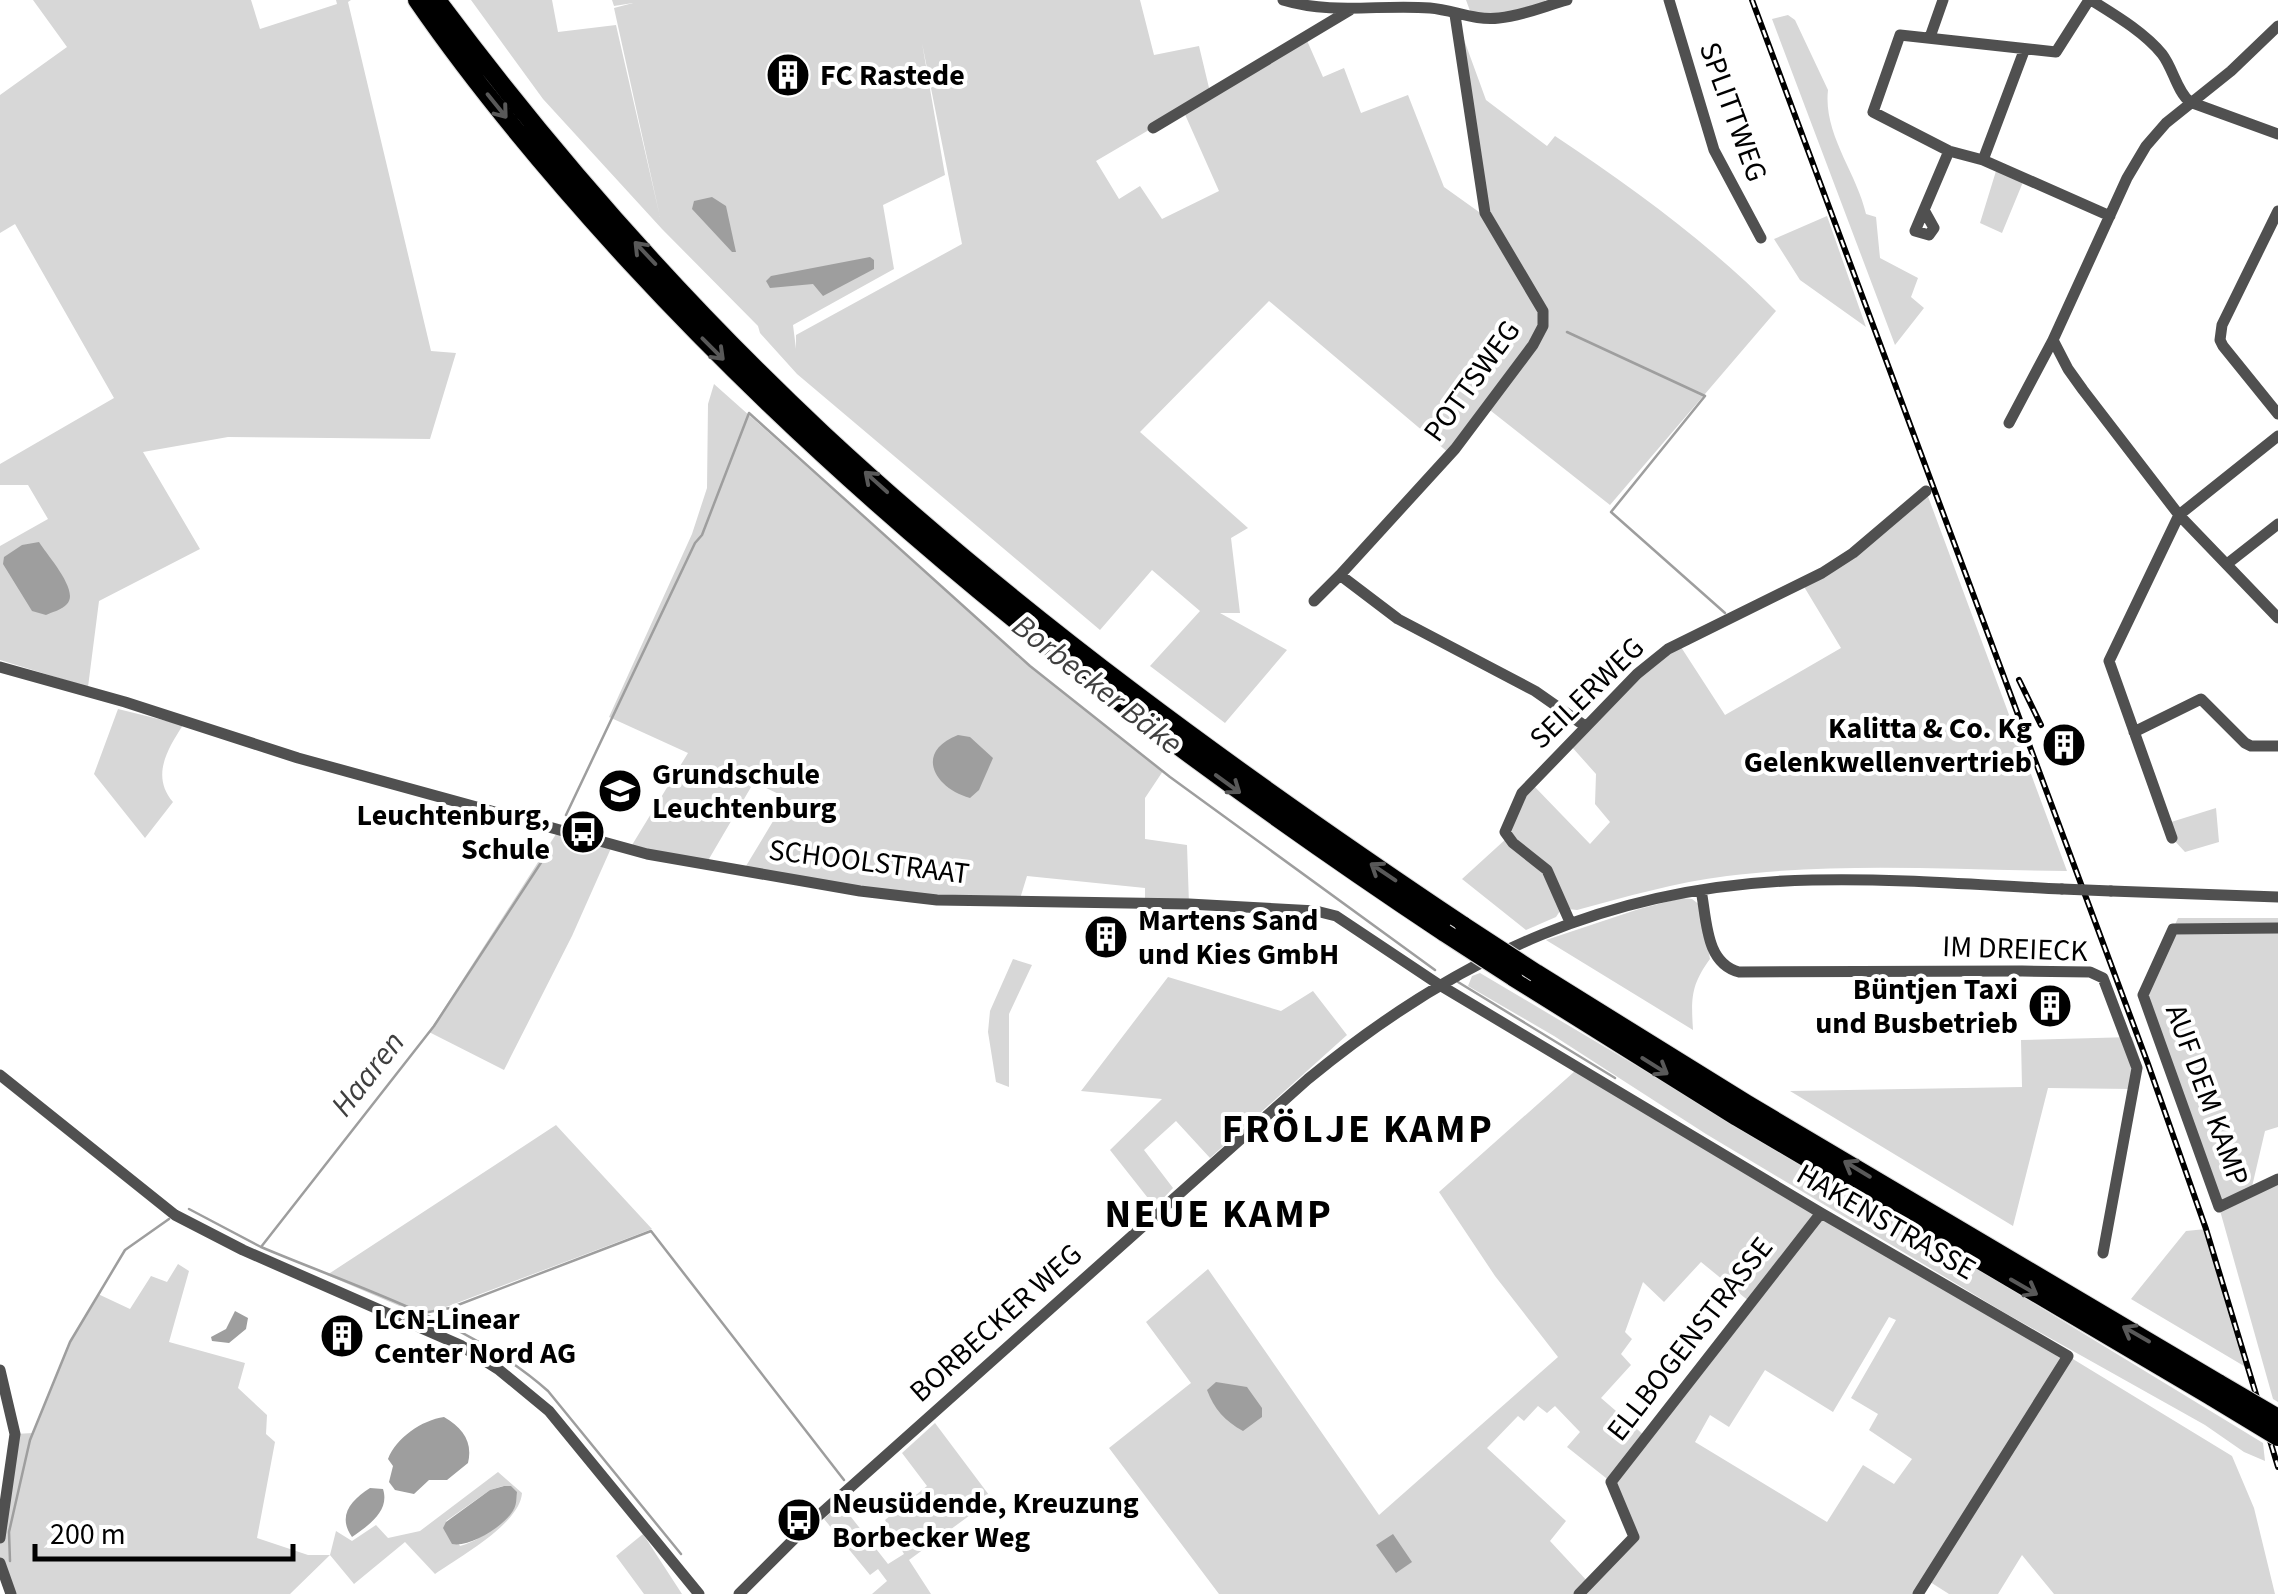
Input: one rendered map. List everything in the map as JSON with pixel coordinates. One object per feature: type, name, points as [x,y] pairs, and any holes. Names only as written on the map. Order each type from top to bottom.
[{"type":"highway","points":[[417,0],[483,90],[598,226],[724,360],[854,484],[1090,682],[1250,800],[1445,933],[1754,1127],[2216,1390],[2278,1418]]},
{"type":"highway","points":[[437,0],[496,80],[623,230],[748,361],[889,493],[1014,599],[1179,728],[1464,926],[2216,1390],[2278,1437]]},
{"type":"street","points":[[1283,0],[1350,10],[1424,8],[1473,19],[1504,18],[1567,0]]},
{"type":"street","name":"SPLITTWEG","points":[[1669,0],[1714,150],[1761,238]]},
{"type":"street","points":[[1930,37],[1943,0]]},
{"type":"street","points":[[2110,216],[1982,160],[1948,151],[1873,112],[1900,35],[2056,52],[2090,0],[2154,46],[2171,68],[2185,99],[2278,134]]},
{"type":"street","points":[[1152,128],[1350,10]]},
{"type":"street","name":"POTTSWEG","points":[[1314,601],[1455,449],[1533,345],[1542,326],[1543,311],[1485,213],[1455,15]]},
{"type":"street","points":[[2009,422],[2054,340],[2146,146],[2278,26]]},
{"type":"street","points":[[1982,160],[2024,50]]},
{"type":"street","points":[[1924,210],[1948,151]]},
{"type":"street","points":[[2278,210],[2220,335],[2223,346],[2278,414]]},
{"type":"street","points":[[2054,340],[2082,390],[2179,515],[2278,618]]},
{"type":"street","points":[[2172,838],[2110,661],[2179,515],[2278,436]]},
{"type":"street","name":"SEILERWEG","points":[[1570,922],[1547,870],[1513,843],[1505,828],[1522,792],[1636,674],[1668,649],[1822,573],[1853,554],[1926,491]]},
{"type":"street","points":[[2226,564],[2278,524]]},
{"type":"street","points":[[1340,575],[1398,619],[1535,691],[1585,726]]},
{"type":"street","name":"SCHOOLSTRAAT","points":[[0,668],[125,702],[298,758],[647,854],[860,891],[937,900],[1189,904],[1316,911],[1336,916],[1438,984]]},
{"type":"street","points":[[2134,732],[2201,699],[2245,743],[2278,746]]},
{"type":"street","name":"BORBECKER WEG","points":[[739,1594],[935,1410],[1308,1079],[1355,1040],[1438,984],[1517,944],[1570,922],[1633,904],[1701,890],[1812,880],[2278,897]]},
{"type":"street","name":"IM DREIECK","points":[[1701,890],[1714,957],[1727,969],[1738,972],[2039,971],[2090,972],[2102,978],[2137,1068],[2103,1252]]},
{"type":"street","name":"AUF DEM KAMP","points":[[2278,928],[2173,930],[2144,995],[2219,1207],[2278,1179]]},
{"type":"street","name":"HAKENSTRASSE","points":[[1438,984],[1821,1214],[2068,1356],[1918,1594]]},
{"type":"street","points":[[0,1075],[175,1215],[242,1250],[460,1344],[498,1369],[549,1411],[699,1594]]},
{"type":"street","name":"ELLBOGENSTRASSE","points":[[1579,1594],[1634,1538],[1611,1482],[1821,1214]]},
{"type":"street","points":[[0,1370],[15,1434],[0,1538]]},
{"type":"street","name":"BORBECKER WEG","points":[[752,1594],[780,1554]]},
{"type":"street","points":[[0,1563],[11,1594]]},
{"type":"street","points":[[676,1568],[690,1594]]},
{"type":"shaded area","points":[[33,0],[251,0],[260,29],[337,4],[336,0],[351,0],[348,2],[431,351],[456,353],[430,439],[228,437],[143,452],[200,549],[99,601],[88,687],[0,660],[0,546],[48,519],[28,485],[0,485],[0,464],[114,398],[15,224],[0,233],[0,95],[67,47]]},
{"type":"shaded area","points":[[471,0],[552,0],[558,32],[616,25],[660,217],[614,8],[633,3],[614,6],[612,0],[1140,0],[1154,55],[1199,46],[1210,92],[1305,36],[1323,77],[1344,68],[1361,113],[1408,95],[1444,187],[1486,217],[1455,15],[1486,100],[1547,146],[1555,136],[1642,197],[1698,240],[1776,311],[1610,505],[1486,407],[1450,454],[1269,301],[1140,432],[1248,528],[1231,538],[1240,613],[1220,613],[1287,650],[1225,723],[1150,666],[1200,611],[1152,570],[1100,630],[797,374],[758,326],[543,99]],"holes":[[[922,43],[962,244],[796,335],[796,349],[793,325],[894,269],[883,205],[945,175]],[[1183,110],[1219,191],[1162,219],[1140,186],[1119,199],[1096,161]]]},
{"type":"shaded area","points":[[1466,0],[1545,0],[1545,6],[1473,19]]},
{"type":"shaded area","points":[[1788,15],[1795,20],[1828,90],[1835,138],[1866,214],[1876,217],[1880,258],[1918,278],[1911,297],[1924,308],[1895,345],[1772,19]]},
{"type":"shaded area","points":[[1996,171],[2023,182],[2002,233],[1980,223]]},
{"type":"shaded area","points":[[712,197],[726,206],[736,252],[692,209],[694,201]]},
{"type":"shaded area","points":[[1827,216],[1866,327],[1800,280],[1774,239]]},
{"type":"shaded area","points":[[870,257],[874,269],[823,296],[813,284],[770,288],[766,281],[771,276]]},
{"type":"shaded area","points":[[714,384],[1030,666],[1163,771],[1145,798],[1145,839],[1187,845],[1189,904],[1145,905],[1145,888],[1027,876],[1019,902],[937,900],[743,871],[787,798],[754,782],[706,864],[629,850],[688,753],[609,717],[692,534],[707,488],[708,404]]},
{"type":"shaded area","points":[[1926,491],[2067,871],[1897,868],[1769,872],[1689,882],[1569,909],[1551,870],[1515,842],[1509,825],[1533,785],[1590,844],[1610,822],[1595,804],[1596,774],[1571,746],[1637,674],[1679,644],[1725,715],[1841,648],[1803,585]]},
{"type":"shaded area","points":[[39,542],[61,573],[70,598],[60,609],[46,615],[32,611],[3,564],[4,557],[22,545]]},
{"type":"shaded area","points":[[118,709],[183,725],[167,753],[162,773],[173,802],[145,838],[94,774]]},
{"type":"shaded area","points":[[958,735],[970,737],[993,758],[979,790],[970,798],[947,786],[934,769],[936,751]]},
{"type":"shaded area","points":[[2216,808],[2219,842],[2185,852],[2172,838],[2168,823]]},
{"type":"shaded area","points":[[558,831],[612,846],[572,936],[504,1070],[429,1032]]},
{"type":"shaded area","points":[[1507,838],[1544,875],[1560,911],[1556,917],[1526,930],[1462,879]]},
{"type":"shaded area","points":[[1682,898],[1700,905],[1710,959],[1694,992],[1693,1030],[1546,940],[1639,909]]},
{"type":"shaded area","points":[[2178,918],[2278,918],[2278,1127],[2265,1131],[2251,1191],[2278,1180],[2278,1402],[2273,1399],[2219,1207],[2140,1000]]},
{"type":"shaded area","points":[[1013,959],[1032,965],[1009,1014],[1009,1087],[996,1082],[988,1032],[990,1011]]},
{"type":"shaded area","points":[[1480,973],[2263,1443],[2265,1461],[2005,1313],[1468,986],[1472,976]]},
{"type":"shaded area","points":[[1168,977],[1281,1011],[1313,991],[1347,1035],[1210,1158],[1176,1121],[1144,1150],[1173,1188],[1155,1207],[1110,1150],[1162,1099],[1081,1091]]},
{"type":"shaded area","points":[[2132,1037],[2142,1066],[2132,1089],[2048,1088],[2013,1226],[1790,1091],[2022,1087],[2021,1040]]},
{"type":"shaded area","points":[[1575,1071],[2068,1356],[2232,1456],[2254,1508],[2275,1594],[2054,1594],[2022,1555],[1998,1594],[1949,1594],[1927,1580],[1918,1594],[1219,1594],[1109,1448],[1191,1383],[1146,1322],[1208,1269],[1379,1515],[1558,1357],[1495,1276],[1439,1192]],"holes":[[[1701,1262],[1750,1302],[1645,1436],[1601,1398],[1631,1365],[1621,1354],[1632,1339],[1625,1332],[1643,1282],[1664,1302]],[[1889,1317],[1896,1320],[1851,1398],[1878,1414],[1869,1430],[1912,1459],[1894,1484],[1863,1465],[1827,1522],[1695,1442],[1710,1415],[1729,1427],[1765,1370],[1833,1412]],[[1538,1406],[1547,1413],[1555,1406],[1580,1432],[1567,1447],[1611,1482],[1633,1537],[1589,1583],[1550,1541],[1566,1521],[1487,1448],[1518,1416],[1524,1421]]]},
{"type":"shaded area","points":[[556,1125],[652,1229],[449,1306],[418,1314],[327,1275]]},
{"type":"shaded area","points":[[2206,1229],[2249,1369],[2131,1299],[2186,1231]]},
{"type":"shaded area","points":[[178,1264],[189,1271],[169,1342],[245,1363],[238,1388],[267,1415],[266,1434],[275,1442],[257,1538],[308,1555],[330,1555],[290,1594],[13,1594],[0,1562],[0,1538],[15,1434],[33,1433],[70,1342],[98,1294],[130,1309],[151,1276],[167,1282]]},
{"type":"shaded area","points":[[235,1311],[248,1318],[246,1329],[229,1343],[212,1341],[211,1337],[226,1329]]},
{"type":"shaded area","points":[[1216,1382],[1247,1387],[1262,1408],[1262,1417],[1243,1431],[1231,1423],[1217,1409],[1207,1390]]},
{"type":"shaded area","points":[[444,1417],[465,1436],[468,1463],[447,1480],[429,1480],[414,1494],[395,1490],[389,1482],[393,1466],[388,1459],[392,1451],[411,1431]]},
{"type":"shaded area","points":[[935,1423],[992,1499],[909,1560],[931,1594],[872,1594],[887,1581],[878,1569],[870,1575],[824,1519],[840,1503],[888,1564],[904,1554],[885,1520],[927,1486],[902,1453]]},
{"type":"shaded area","points":[[498,1472],[522,1493],[519,1505],[500,1528],[435,1574],[405,1542],[354,1584],[330,1555],[336,1531],[352,1541],[376,1525],[388,1538],[420,1531]],"holes":[[[511,1486],[514,1509],[489,1532],[460,1546],[446,1521],[490,1490]]]},
{"type":"shaded area","points":[[504,1486],[517,1492],[510,1515],[477,1539],[452,1544],[443,1528],[446,1522],[490,1490]]},
{"type":"shaded area","points":[[370,1488],[383,1489],[381,1511],[352,1537],[346,1522],[348,1509]]},
{"type":"shaded area","points":[[643,1534],[682,1594],[644,1594],[616,1556]]},
{"type":"shaded area","points":[[1393,1534],[1412,1562],[1396,1573],[1376,1545]]},
{"type":"waterway","points":[[1567,332],[1705,396],[1611,512],[1725,613]]},
{"type":"waterway","name":"Borbecker Bäke","points":[[566,815],[702,535],[749,413],[1030,666],[1170,777],[1435,970]]},
{"type":"waterway","name":"Haaren","points":[[189,1209],[261,1247],[434,1026],[546,855]]},
{"type":"waterway","name":"Borbecker Bäke","points":[[1458,982],[1615,1078]]},
{"type":"waterway","name":"Haaren","points":[[10,1561],[9,1532],[30,1440],[70,1342],[125,1250],[169,1219]]},
{"type":"waterway","points":[[418,1314],[450,1308],[651,1231],[844,1480]]},
{"type":"waterway","points":[[261,1247],[411,1308],[484,1345],[517,1367],[548,1391],[681,1554]]},
{"type":"railway","points":[[1752,0],[2148,1064],[2206,1229],[2278,1467]]},
{"type":"railway","points":[[2019,680],[2041,725]]},
{"type":"place","name":"FC Rastede","points":[[788,75]]},
{"type":"place","name":"Kalitta & Co. Kg Gelenkwellenvertrieb","points":[[2064,745]]},
{"type":"place","name":"Grundschule Leuchtenburg","points":[[620,791]]},
{"type":"place","name":"Leuchtenburg, Schule","points":[[583,832]]},
{"type":"place","name":"Martens Sand und Kies GmbH","points":[[1106,937]]},
{"type":"place","name":"Büntjen Taxi und Busbetrieb","points":[[2050,1006]]},
{"type":"place","name":"LCN-Linear Center Nord AG","points":[[342,1336]]},
{"type":"place","name":"Neusüdende, Kreuzung Borbecker Weg","points":[[799,1520]]},
{"type":"district","name":"FRÖLJE KAMP","points":[[1358,1129]]},
{"type":"district","name":"NEUE KAMP","points":[[1219,1214]]}]
